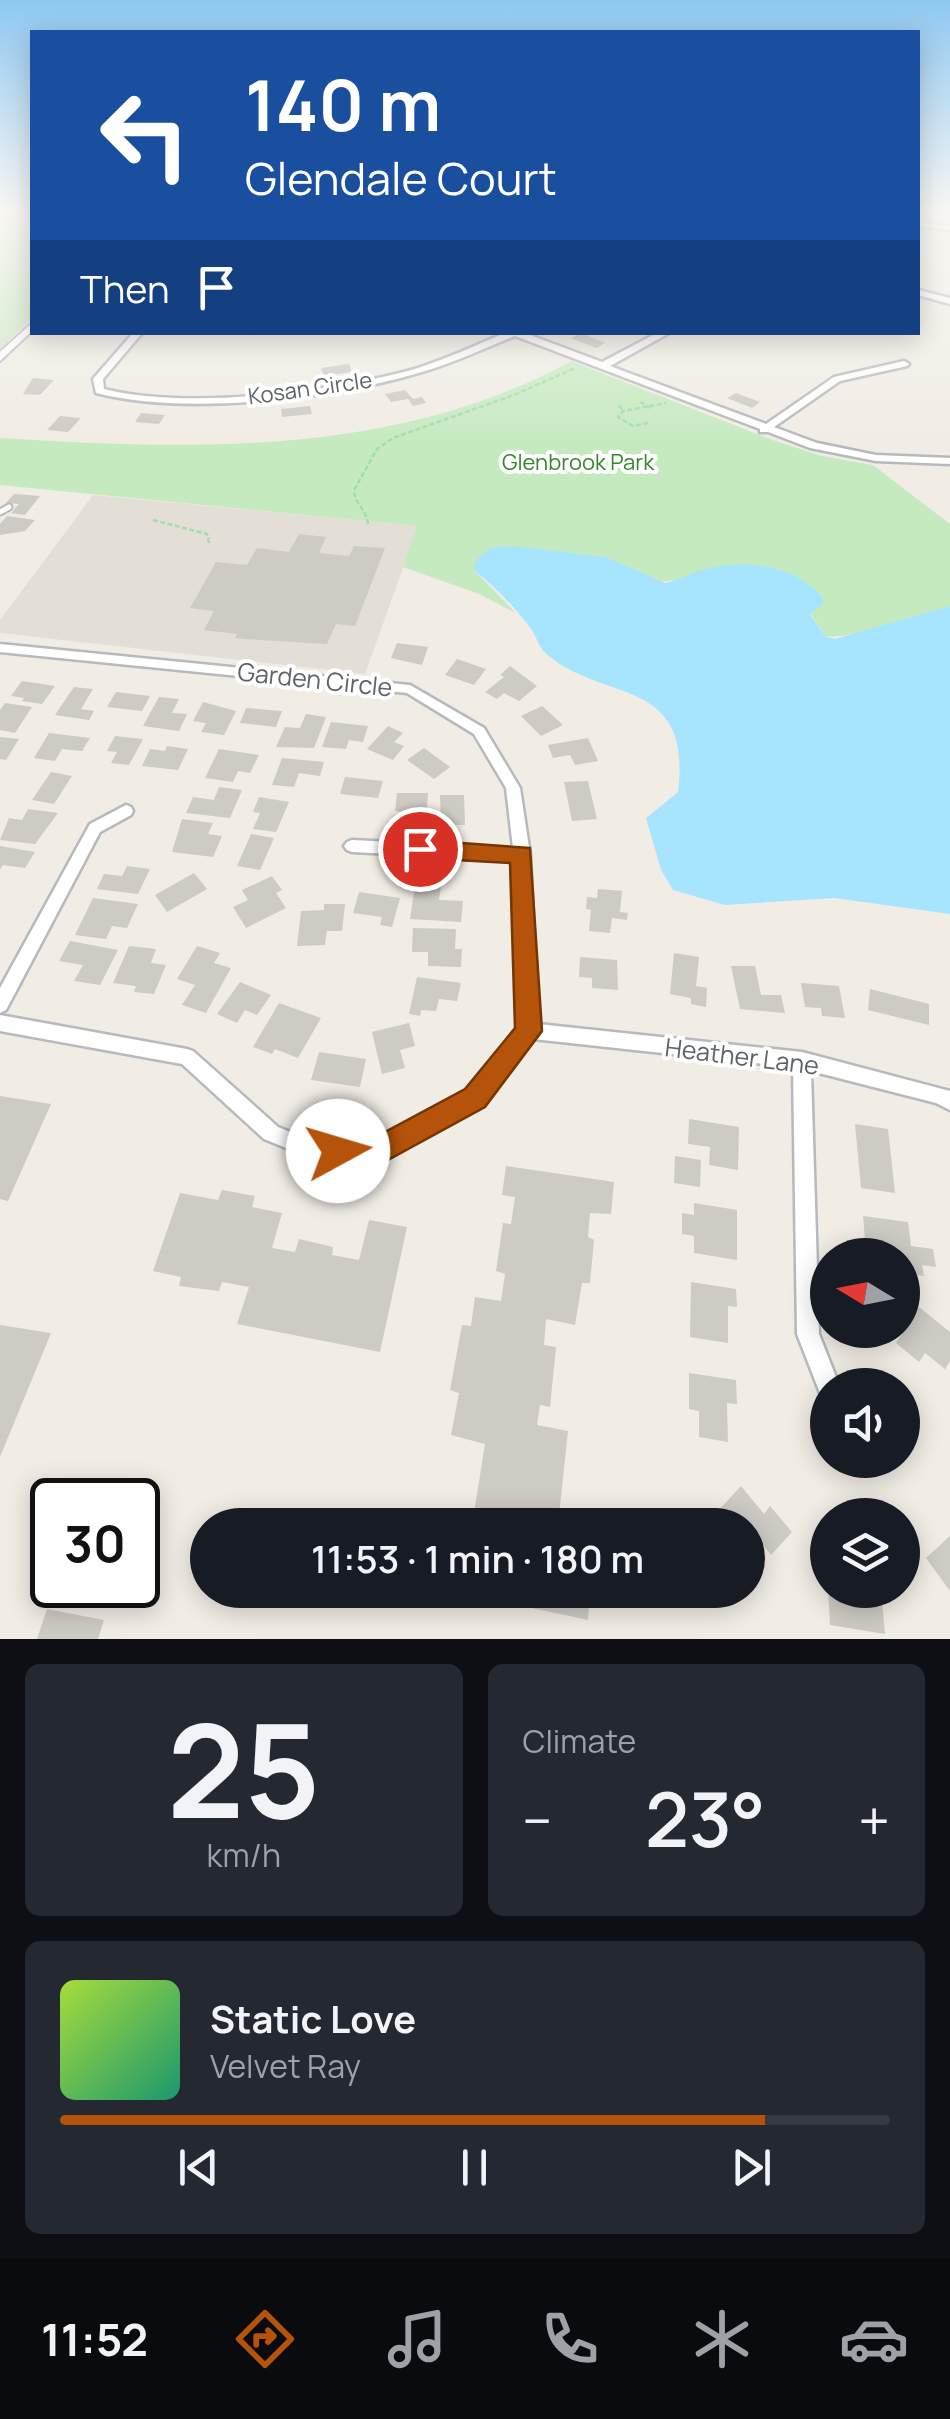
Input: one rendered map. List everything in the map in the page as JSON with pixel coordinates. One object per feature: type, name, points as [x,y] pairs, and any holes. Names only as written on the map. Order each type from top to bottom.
[{"type":"street","points":[[920,293],[950,301]]},
{"type":"street","points":[[0,358],[30,328]]},
{"type":"street","points":[[99,391],[98,378],[136,335]]},
{"type":"street","name":"Kosan Circle","points":[[83,394],[99,391],[127,398],[216,399],[320,390],[418,371],[508,335]]},
{"type":"street","points":[[518,335],[764,430],[842,453],[950,461]]},
{"type":"street","points":[[598,364],[661,335]]},
{"type":"street","points":[[764,430],[837,379],[904,364]]},
{"type":"street","points":[[0,664],[6,648]]},
{"type":"street","name":"Garden Circle","points":[[6,648],[410,689],[479,731],[514,788],[522,854],[529,1031]]},
{"type":"street","points":[[0,1005],[95,828],[126,811]]},
{"type":"street","points":[[352,846],[522,854]]},
{"type":"street","points":[[0,1023],[187,1056],[271,1133],[303,1146],[338,1151],[386,1147],[475,1098],[529,1031]]},
{"type":"street","name":"Heather Lane","points":[[529,1031],[802,1060],[940,1094],[950,1100]]},
{"type":"street","points":[[802,1060],[808,1334],[821,1368]]},
{"type":"lane","points":[[0,512],[10,506]]},
{"type":"path","points":[[368,524],[367,513],[354,497],[354,490],[383,444],[598,364]]},
{"type":"path","points":[[619,404],[617,407],[623,411],[651,408],[678,395]]},
{"type":"path","points":[[640,402],[651,408]]},
{"type":"path","points":[[623,411],[618,417],[622,422],[634,426],[648,423]]},
{"type":"path","points":[[153,520],[207,534],[209,543]]},
{"type":"shaded area","points":[[93,495],[418,526],[365,674],[0,633],[0,620]]},
{"type":"green space","points":[[0,289],[30,289],[30,320],[0,349]]},
{"type":"green space","name":"Glenbrook Park","points":[[571,361],[770,439],[822,456],[873,465],[950,524],[950,606],[869,631],[825,636],[810,613],[823,603],[677,580],[657,582],[606,557],[475,571],[516,613],[479,594],[403,567],[417,526],[0,485],[0,438],[146,445],[220,444],[365,431],[435,415],[504,392]]},
{"type":"water","points":[[520,547],[606,557],[665,583],[729,565],[781,570],[811,586],[823,598],[823,604],[810,614],[825,636],[835,639],[950,606],[950,914],[834,898],[725,905],[673,890],[661,870],[646,818],[678,792],[679,755],[672,729],[659,711],[641,699],[573,671],[546,654],[517,611],[475,571],[478,558],[488,550]]},
{"type":"building","points":[[585,335],[605,343],[596,348],[571,338]]},
{"type":"building","points":[[349,364],[352,372],[324,376],[321,368]]},
{"type":"building","points":[[33,378],[54,380],[40,395],[23,394]]},
{"type":"building","points":[[405,390],[413,399],[422,397],[426,403],[413,406],[408,399],[391,402],[385,394]]},
{"type":"building","points":[[736,393],[760,402],[752,408],[727,398]]},
{"type":"building","points":[[310,406],[312,414],[282,417],[281,409]]},
{"type":"building","points":[[141,413],[165,415],[159,424],[135,422]]},
{"type":"building","points":[[60,416],[81,418],[68,432],[47,430]]},
{"type":"building","points":[[14,494],[40,496],[25,515],[11,513],[19,504],[6,503]]},
{"type":"building","points":[[7,516],[35,520],[25,531],[0,535],[0,524]]},
{"type":"building","points":[[299,534],[326,537],[319,553],[349,556],[354,546],[385,548],[355,626],[336,624],[327,644],[235,638],[237,634],[204,630],[214,611],[190,608],[216,562],[247,565],[257,548],[289,552]]},
{"type":"building","points":[[397,643],[428,647],[422,665],[391,658]]},
{"type":"building","points":[[457,659],[486,669],[474,685],[445,675]]},
{"type":"building","points":[[510,666],[537,686],[519,701],[504,693],[497,699],[485,692],[504,677],[500,675]]},
{"type":"building","points":[[22,681],[55,686],[42,704],[22,701],[24,698],[11,696]]},
{"type":"building","points":[[74,687],[93,689],[81,709],[94,711],[89,720],[55,715]]},
{"type":"building","points":[[116,692],[150,696],[142,711],[107,707]]},
{"type":"building","points":[[159,697],[179,699],[172,713],[187,714],[179,731],[143,726]]},
{"type":"building","points":[[203,702],[236,711],[224,735],[201,732],[206,723],[193,721]]},
{"type":"building","points":[[5,703],[32,707],[15,733],[0,730],[0,710]]},
{"type":"building","points":[[542,706],[563,725],[541,736],[521,716]]},
{"type":"building","points":[[246,708],[282,711],[276,727],[240,723]]},
{"type":"building","points":[[306,714],[326,717],[314,748],[276,747],[285,727],[300,728]]},
{"type":"building","points":[[331,722],[368,726],[363,742],[349,740],[346,749],[322,747]]},
{"type":"building","points":[[388,726],[403,733],[394,742],[404,746],[393,760],[367,749]]},
{"type":"building","points":[[49,733],[90,738],[82,751],[62,749],[55,761],[34,758]]},
{"type":"building","points":[[115,736],[143,739],[129,765],[111,763],[117,752],[107,751]]},
{"type":"building","points":[[0,737],[19,739],[6,760],[0,759]]},
{"type":"building","points":[[588,738],[598,761],[575,765],[570,755],[553,758],[548,745]]},
{"type":"building","points":[[167,746],[188,749],[178,770],[142,766],[150,749],[165,751]]},
{"type":"building","points":[[424,748],[450,767],[434,779],[407,760]]},
{"type":"building","points":[[219,749],[259,755],[250,773],[238,771],[233,782],[205,778]]},
{"type":"building","points":[[282,758],[324,762],[320,776],[299,773],[294,787],[272,785]]},
{"type":"building","points":[[51,772],[72,776],[54,804],[32,800]]},
{"type":"building","points":[[345,777],[383,781],[378,798],[340,794]]},
{"type":"building","points":[[588,781],[597,819],[572,821],[564,782]]},
{"type":"building","points":[[219,787],[242,790],[230,818],[186,813],[193,797],[214,800]]},
{"type":"building","points":[[397,793],[428,793],[426,823],[407,823],[407,812],[395,811]]},
{"type":"building","points":[[440,795],[464,795],[465,825],[441,825]]},
{"type":"building","points":[[259,797],[289,802],[276,832],[253,829],[260,813],[253,812]]},
{"type":"building","points":[[28,809],[58,813],[35,844],[0,840],[9,818],[22,820]]},
{"type":"building","points":[[182,819],[213,823],[208,834],[222,836],[213,857],[172,852]]},
{"type":"building","points":[[251,834],[274,838],[260,870],[237,866]]},
{"type":"building","points":[[0,846],[35,852],[25,868],[3,865],[0,870]]},
{"type":"building","points":[[127,866],[150,869],[138,894],[97,889],[104,874],[122,876]]},
{"type":"building","points":[[194,873],[207,889],[167,912],[155,895]]},
{"type":"building","points":[[272,876],[282,890],[276,893],[286,908],[246,928],[233,907],[248,900],[242,890]]},
{"type":"building","points":[[415,885],[441,886],[439,900],[463,901],[461,922],[410,919]]},
{"type":"building","points":[[598,889],[622,891],[620,912],[628,913],[627,920],[612,918],[610,933],[589,931],[591,910],[586,909],[587,897],[597,898]]},
{"type":"building","points":[[359,892],[400,898],[392,927],[380,925],[382,917],[353,913]]},
{"type":"building","points":[[93,898],[138,904],[127,928],[112,926],[106,939],[75,935]]},
{"type":"building","points":[[324,904],[345,904],[342,931],[327,931],[325,945],[297,946],[301,911],[324,910]]},
{"type":"building","points":[[413,928],[456,929],[455,949],[462,949],[461,967],[428,966],[428,952],[412,952]]},
{"type":"building","points":[[70,941],[118,950],[100,985],[74,981],[83,965],[59,961]]},
{"type":"building","points":[[129,946],[156,949],[151,963],[166,965],[154,994],[134,992],[136,986],[113,983]]},
{"type":"building","points":[[197,946],[220,953],[214,963],[231,968],[206,1013],[182,1005],[195,985],[177,979]]},
{"type":"building","points":[[674,953],[699,957],[696,986],[707,988],[706,1007],[691,1004],[691,998],[670,994]]},
{"type":"building","points":[[580,957],[617,960],[618,990],[592,988],[592,978],[579,977]]},
{"type":"building","points":[[731,966],[755,966],[761,995],[781,995],[785,1013],[740,1009]]},
{"type":"building","points":[[417,977],[461,983],[457,1001],[439,999],[436,1011],[421,1010],[420,1016],[409,1014]]},
{"type":"building","points":[[240,982],[271,995],[257,1015],[245,1010],[237,1023],[217,1014]]},
{"type":"building","points":[[801,983],[839,986],[845,1018],[822,1016],[821,1008],[805,1007]]},
{"type":"building","points":[[870,989],[929,1004],[929,1025],[868,1010]]},
{"type":"building","points":[[279,1003],[321,1018],[298,1058],[275,1049],[272,1054],[253,1047]]},
{"type":"building","points":[[409,1023],[415,1046],[400,1050],[405,1068],[382,1074],[372,1032]]},
{"type":"building","points":[[319,1052],[366,1059],[360,1087],[311,1080]]},
{"type":"building","points":[[0,1096],[51,1104],[8,1201],[0,1199]]},
{"type":"building","points":[[689,1119],[739,1127],[738,1170],[709,1165],[710,1147],[688,1144]]},
{"type":"building","points":[[855,1124],[888,1129],[895,1193],[861,1188]]},
{"type":"building","points":[[675,1156],[701,1160],[700,1187],[674,1183]]},
{"type":"building","points":[[506,1166],[614,1182],[611,1214],[590,1213],[588,1237],[594,1240],[590,1283],[582,1283],[575,1325],[546,1319],[544,1345],[556,1347],[550,1407],[540,1405],[537,1425],[568,1431],[560,1508],[475,1508],[485,1444],[451,1435],[459,1393],[450,1390],[462,1325],[471,1326],[475,1297],[501,1301],[505,1274],[496,1271],[503,1223],[511,1224],[515,1197],[502,1195]]},
{"type":"building","points":[[222,1190],[255,1196],[252,1207],[282,1213],[272,1248],[295,1252],[299,1239],[333,1247],[332,1255],[359,1260],[369,1220],[407,1227],[380,1352],[237,1324],[249,1287],[222,1282],[219,1291],[179,1286],[181,1277],[153,1271],[180,1193],[218,1200]]},
{"type":"building","points":[[694,1203],[737,1210],[737,1260],[694,1253],[694,1236],[682,1234],[682,1213],[694,1215]]},
{"type":"building","points":[[863,1216],[908,1222],[910,1238],[865,1238]]},
{"type":"building","points":[[920,1247],[933,1249],[936,1267],[922,1265],[924,1276],[920,1275]]},
{"type":"building","points":[[691,1282],[736,1289],[737,1307],[728,1306],[728,1343],[690,1337]]},
{"type":"building","points":[[920,1308],[950,1332],[950,1361],[945,1369],[925,1353],[919,1362],[902,1348],[920,1348]]},
{"type":"building","points":[[0,1325],[51,1333],[0,1457]]},
{"type":"building","points":[[689,1373],[736,1380],[737,1404],[727,1403],[728,1442],[699,1437],[699,1411],[689,1409]]},
{"type":"building","points":[[741,1486],[759,1508],[721,1508]]},
{"type":"building","points":[[770,1506],[792,1532],[771,1555],[765,1547],[765,1513]]},
{"type":"building","points":[[950,1536],[950,1591],[926,1558]]},
{"type":"building","points":[[532,1608],[589,1608],[588,1620]]},
{"type":"building","points":[[829,1608],[883,1608],[885,1634],[830,1625]]},
{"type":"building","points":[[47,1609],[104,1620],[98,1639],[37,1639]]},
{"type":"route","points":[[338,1151],[386,1147],[475,1098],[529,1031],[522,854],[420,849]]}]
